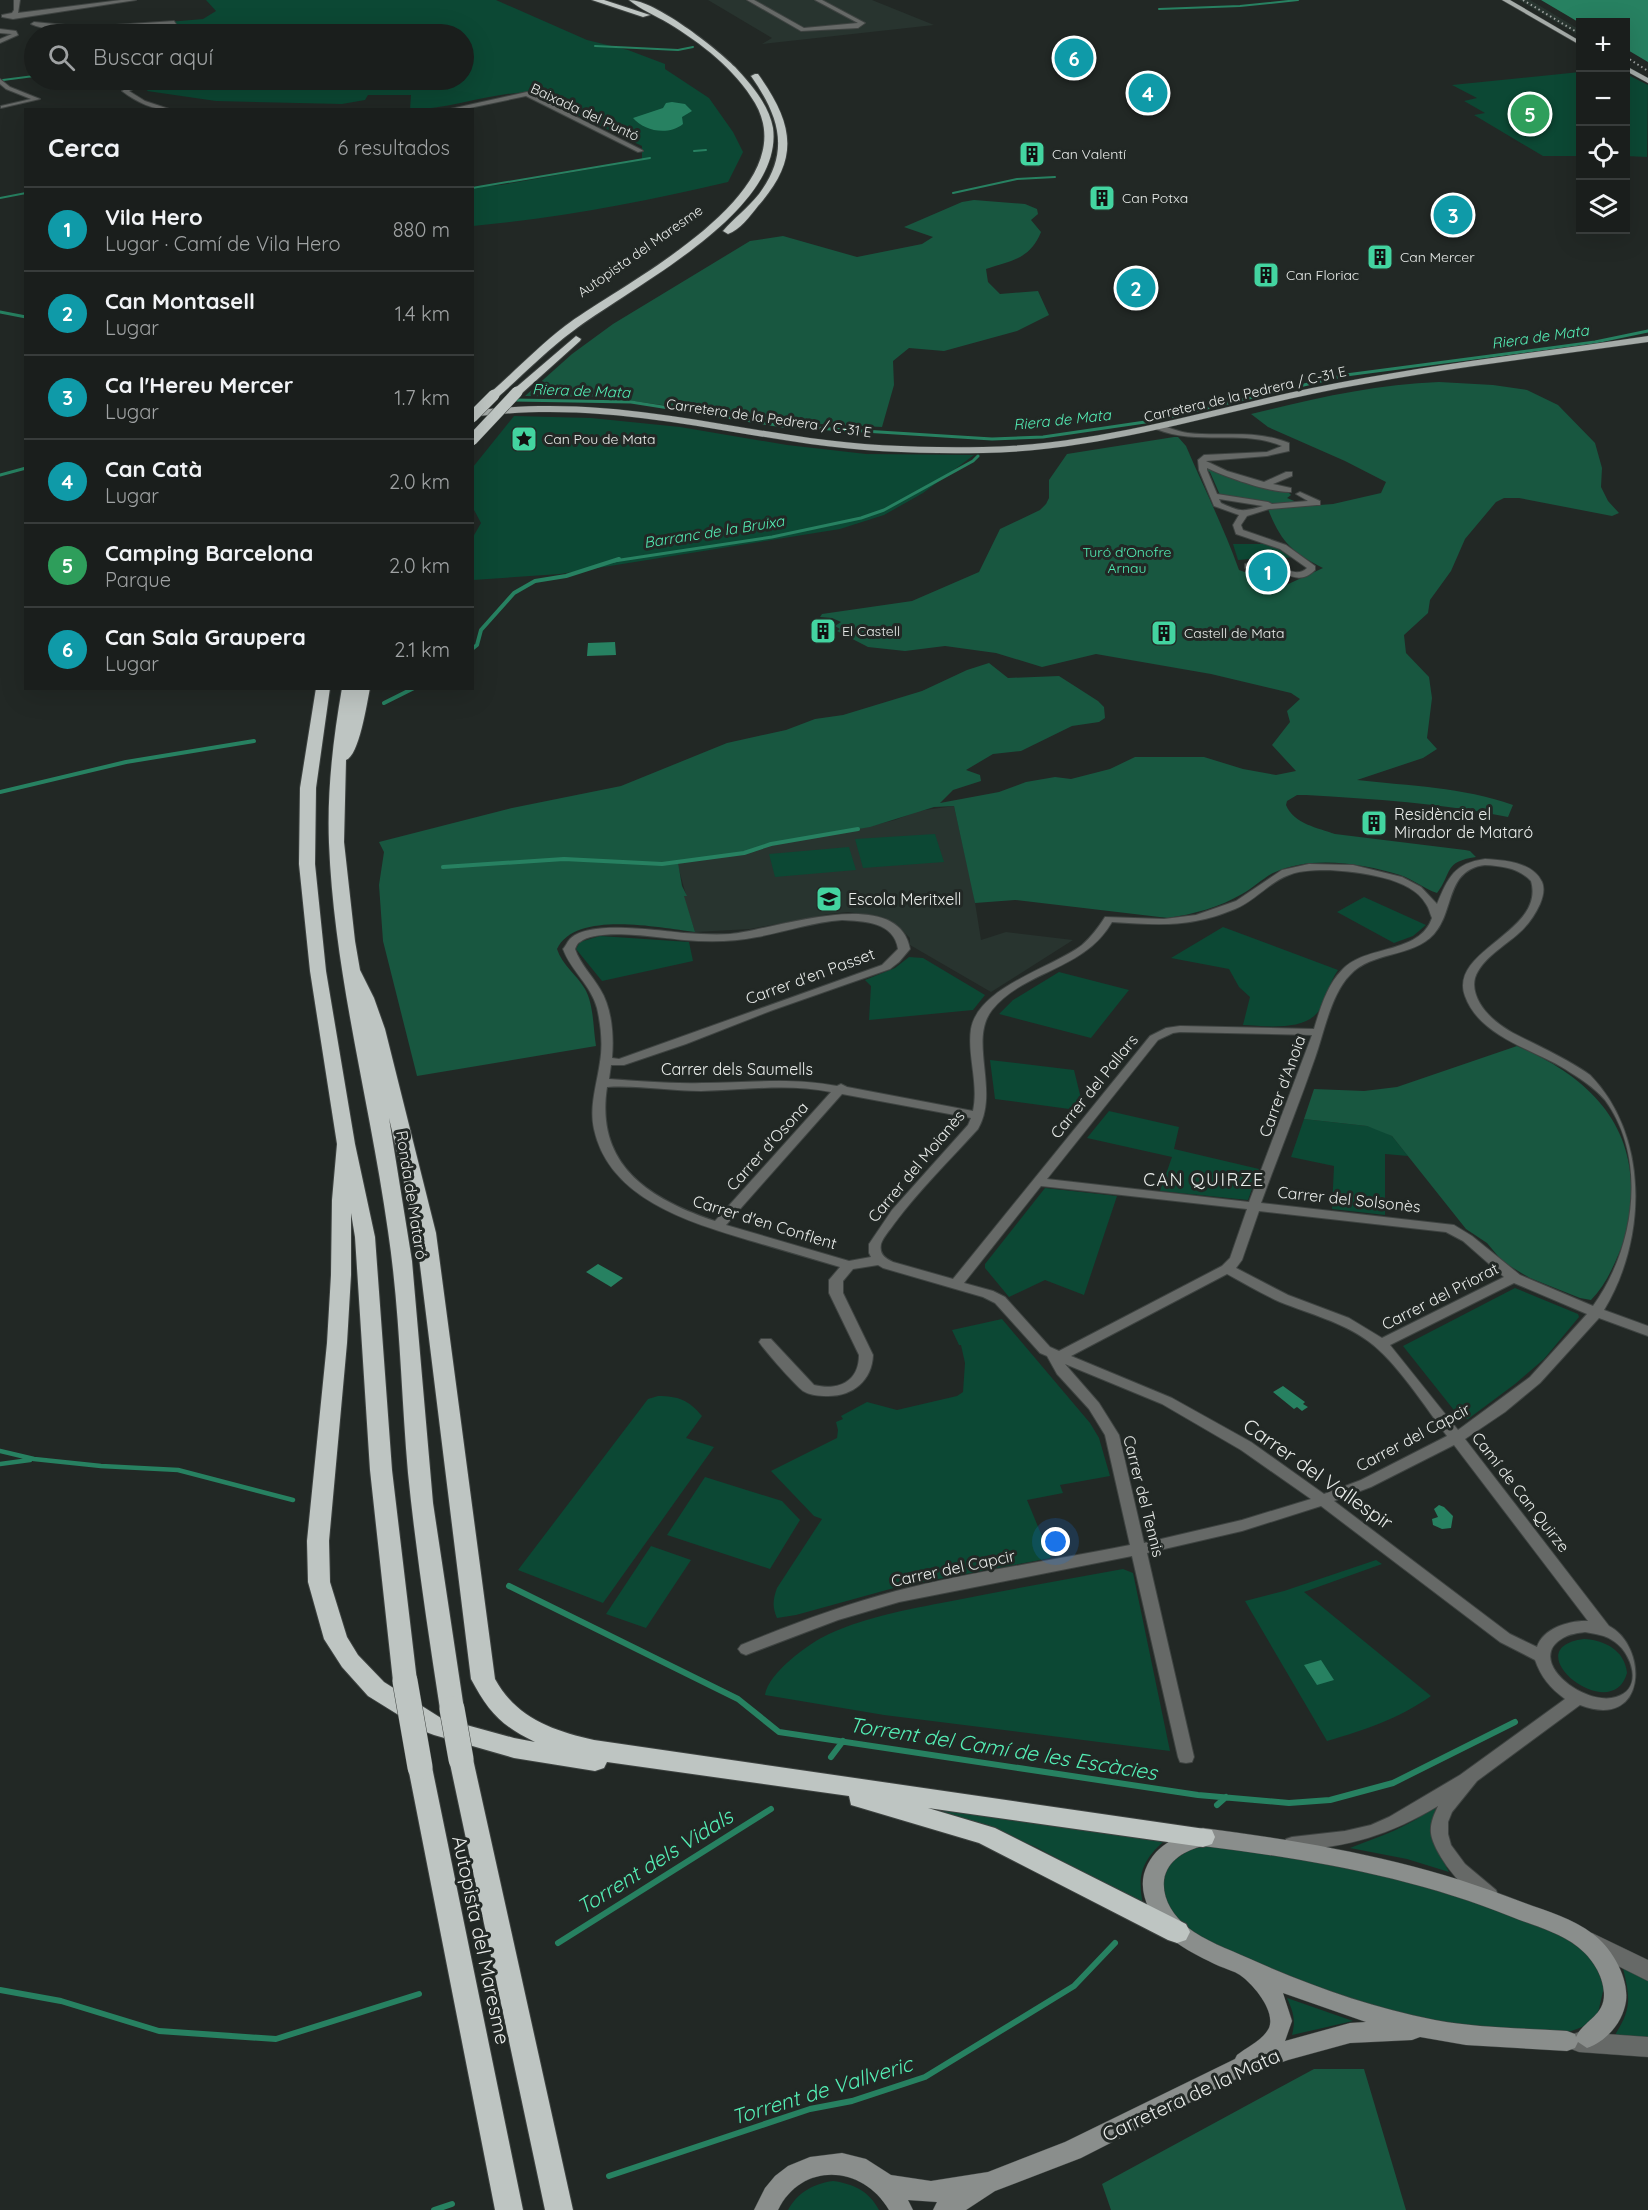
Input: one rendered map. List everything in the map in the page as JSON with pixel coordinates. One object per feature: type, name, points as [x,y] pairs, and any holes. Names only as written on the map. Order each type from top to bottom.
[{"type":"highway","points":[[596,0],[659,21],[712,51]]},
{"type":"highway","name":"Autopista del Maresme","points":[[474,413],[568,329],[704,236],[734,209],[753,185],[768,151],[766,120],[751,91],[736,73],[712,51],[670,21],[633,0]]},
{"type":"highway","points":[[649,0],[710,36]]},
{"type":"highway","points":[[723,236],[749,212],[769,187],[783,154],[784,138],[780,114],[771,97],[756,77],[730,53]]},
{"type":"highway","points":[[605,317],[713,242]]},
{"type":"highway","points":[[474,439],[516,392],[588,330]]},
{"type":"highway","points":[[323,690],[308,788],[307,864],[318,971],[346,1144],[341,1200],[341,1275],[337,1343],[318,1541],[319,1582],[336,1639],[350,1661],[376,1689],[434,1725],[514,1748],[859,1798],[907,1810],[986,1835],[1177,1932]]},
{"type":"highway","name":"Ronda de Mataró","points":[[349,690],[341,727],[337,771],[334,820],[336,859],[351,969],[375,1093],[398,1233],[412,1357],[419,1472],[435,1607],[452,1709]]},
{"type":"highway","points":[[337,771],[348,751],[363,690]]},
{"type":"highway","points":[[351,969],[366,998],[376,1029],[426,1233],[483,1678],[499,1705],[523,1726],[558,1741],[594,1750],[1203,1837]]},
{"type":"highway","name":"Autopista del Maresme","points":[[346,1144],[365,1237],[381,1470],[405,1681],[440,1879],[509,2210]]},
{"type":"highway","name":"Autopista del Maresme","points":[[452,1709],[483,1868],[545,2135],[560,2210]]},
{"type":"main road","points":[[1505,0],[1576,40]]},
{"type":"main road","points":[[1630,70],[1648,81]]},
{"type":"main road","name":"Carretera de la Pedrera / C-31 E","points":[[474,415],[528,408],[612,411],[673,418],[836,444],[919,450],[1043,446],[1101,439],[1292,395],[1416,372],[1648,339]]},
{"type":"main road","points":[[1203,1837],[1277,1845],[1335,1855],[1446,1882],[1497,1900],[1574,1933],[1600,1956],[1610,1969],[1616,1992],[1611,2014],[1596,2033],[1577,2040],[1436,2030],[1316,1996],[1240,1965],[1177,1932],[1164,1918],[1156,1903],[1154,1879],[1156,1868],[1183,1842],[1203,1837]]},
{"type":"main road","points":[[1233,2070],[1270,2044],[1277,2037],[1281,2026],[1281,2016],[1271,1994],[1262,1982],[1240,1965]]},
{"type":"main road","name":"Carretera de la Mata","points":[[945,2210],[988,2183],[1073,2150],[1233,2070],[1306,2044],[1350,2033],[1436,2030]]},
{"type":"main road","points":[[765,2209],[783,2183],[793,2175],[825,2164],[854,2166],[871,2174],[886,2186],[901,2210]]},
{"type":"main road","name":"Carretera de la Mata","points":[[886,2186],[931,2192],[988,2183]]},
{"type":"street","points":[[9,17],[17,10],[17,0]]},
{"type":"street","points":[[9,17],[133,0]]},
{"type":"street","points":[[750,0],[803,30],[858,26],[862,23],[818,0]]},
{"type":"street","points":[[9,17],[34,24]]},
{"type":"street","points":[[161,24],[174,23]]},
{"type":"street","points":[[0,31],[14,32],[15,35],[0,41]]},
{"type":"street","points":[[0,81],[8,88],[37,98],[3,107]]},
{"type":"street","points":[[127,90],[125,91],[142,102],[162,108]]},
{"type":"street","name":"Baixada del Puntó","points":[[460,108],[527,94],[640,151]]},
{"type":"street","points":[[1159,427],[1179,435],[1256,437],[1279,441],[1286,445],[1286,449],[1267,454],[1208,457],[1202,460],[1202,463]]},
{"type":"street","points":[[1202,463],[1224,473],[1288,490]]},
{"type":"street","points":[[1202,463],[1213,496],[1221,507],[1244,514],[1277,506],[1317,503],[1300,494]]},
{"type":"street","points":[[1265,485],[1289,474]]},
{"type":"street","points":[[1213,496],[1277,506]]},
{"type":"street","points":[[1244,514],[1237,528],[1239,532],[1283,547],[1310,565],[1312,569],[1306,574],[1295,575],[1263,562],[1248,566]]},
{"type":"street","name":"Carrer d'Anoia","points":[[1227,1269],[1236,1260],[1318,1033],[1344,974],[1364,961],[1422,938],[1434,927],[1461,869],[1472,864],[1493,862],[1516,867],[1533,877],[1538,885]]},
{"type":"street","name":"Carrer del Moianès","points":[[880,1260],[875,1253],[875,1244],[880,1235],[896,1213],[974,1126],[980,1116],[981,1089],[976,1036],[980,1018],[989,1006],[1011,988],[1088,944],[1101,932],[1108,919],[1182,921],[1246,900],[1283,873],[1318,867],[1366,871],[1406,882],[1426,895],[1436,910],[1437,918]]},
{"type":"street","name":"Carrer del Capcir","points":[[746,1649],[846,1611],[916,1592],[1202,1537],[1324,1501],[1393,1472],[1473,1428],[1534,1380],[1597,1311],[1621,1272],[1643,1211],[1648,1186],[1647,1166],[1640,1141],[1628,1119],[1610,1098],[1587,1078],[1565,1064],[1495,1026],[1483,1016],[1468,992],[1468,978],[1477,962],[1517,933],[1528,920],[1538,896],[1538,885]]},
{"type":"street","name":"Carrer d'en Passet","points":[[606,1060],[606,1032],[600,996],[569,949],[576,939],[583,936],[609,931],[701,938],[744,936],[842,916],[857,916],[882,923],[900,936],[904,942],[900,955],[886,967],[620,1063]]},
{"type":"street","name":"Carrer del Pallars","points":[[956,1284],[1154,1038],[1161,1033],[1179,1029],[1309,1030],[1318,1033]]},
{"type":"street","points":[[606,1060],[620,1063],[616,1072],[626,1084]]},
{"type":"street","name":"Carrer d'en Conflent","points":[[606,1060],[600,1085],[598,1111],[601,1131],[607,1148],[619,1168],[634,1183],[684,1215],[849,1264]]},
{"type":"street","name":"Carrer dels Saumells","points":[[600,1085],[701,1087],[791,1083],[841,1088],[980,1116]]},
{"type":"street","name":"Carrer d'Osona","points":[[718,1226],[841,1088]]},
{"type":"street","name":"Carrer del Solsonès","points":[[1039,1182],[1449,1228],[1471,1240],[1514,1277],[1648,1331]]},
{"type":"street","points":[[766,1342],[809,1389],[818,1392],[836,1391],[859,1380],[867,1364],[866,1354],[836,1293],[836,1280],[849,1264],[880,1260]]},
{"type":"street","name":"Carrer del Tennis","points":[[880,1260],[888,1265],[956,1284],[1000,1300],[1045,1350],[1057,1355],[1062,1371],[1094,1406],[1112,1435],[1186,1757]]},
{"type":"street","points":[[1057,1355],[1227,1269]]},
{"type":"street","name":"Camí de Can Quirze","points":[[1227,1269],[1283,1298],[1344,1321],[1381,1344],[1411,1379],[1603,1629]]},
{"type":"street","name":"Carrer del Priorat","points":[[1381,1344],[1514,1277]]},
{"type":"street","name":"Carrer del Vallespir","points":[[1057,1355],[1167,1401],[1246,1446],[1324,1501],[1505,1638],[1542,1656]]},
{"type":"street","points":[[1585,1626],[1603,1629],[1620,1637],[1639,1655],[1646,1677],[1642,1689],[1631,1699],[1615,1704],[1596,1704],[1577,1699],[1563,1691],[1551,1680],[1544,1668],[1542,1656],[1545,1643],[1554,1633],[1568,1627],[1585,1626]]},
{"type":"street","points":[[1277,1845],[1313,1843],[1351,1836],[1394,1822],[1476,1772],[1577,1699]]},
{"type":"street","points":[[1476,1772],[1442,1815],[1443,1844],[1448,1857],[1459,1870],[1497,1900]]},
{"type":"street","points":[[1574,1933],[1648,1971]]},
{"type":"street","points":[[1577,2040],[1648,2046]]},
{"type":"shaded area","points":[[206,0],[496,0],[587,40],[628,50],[665,64],[665,69],[709,98],[733,132],[743,152],[728,182],[601,208],[537,219],[474,226],[474,187],[501,185],[642,160],[642,146],[530,92],[500,95],[440,107],[410,108],[411,95],[368,95],[365,100],[342,104],[216,101],[147,91],[474,90],[474,24],[145,24],[203,19],[216,11]]},
{"type":"shaded area","points":[[708,0],[872,0],[934,25],[762,44],[772,38]]},
{"type":"shaded area","points":[[1519,0],[1530,0],[1576,28],[1576,34]]},
{"type":"shaded area","points":[[1541,0],[1648,0],[1648,62],[1630,51],[1630,18],[1576,18],[1576,21]]},
{"type":"shaded area","points":[[1576,72],[1576,156],[1543,156],[1474,115],[1485,113],[1464,101],[1477,98],[1452,85]]},
{"type":"shaded area","points":[[1630,76],[1648,85],[1647,157],[1630,156]]},
{"type":"shaded area","points":[[666,103],[685,104],[692,111],[682,117],[683,124],[677,128],[663,131],[650,129],[633,118],[663,108]]},
{"type":"shaded area","points":[[514,416],[591,418],[680,427],[787,445],[866,454],[974,455],[923,493],[884,515],[840,529],[560,574],[474,580],[474,535],[481,523],[474,510],[474,466]]},
{"type":"shaded area","points":[[1233,544],[1270,544],[1296,557],[1282,558],[1289,561],[1277,566],[1260,559],[1238,560]]},
{"type":"shaded area","points":[[615,642],[616,655],[587,656],[588,643]]},
{"type":"shaded area","name":"Escola Meritxell","points":[[954,806],[973,890],[981,940],[1006,932],[1073,940],[991,992],[910,945],[910,938],[901,929],[867,915],[848,912],[750,929],[695,932],[683,896],[686,895],[677,863],[744,853],[771,844],[845,832],[895,820],[918,811]]},
{"type":"shaded area","points":[[935,834],[944,862],[863,868],[855,839]]},
{"type":"shaded area","points":[[849,847],[856,870],[775,877],[769,854]]},
{"type":"shaded area","points":[[1364,897],[1426,925],[1413,936],[1394,943],[1337,912]]},
{"type":"shaded area","points":[[1223,927],[1338,970],[1323,1004],[1314,1016],[1285,1026],[1243,1025],[1250,997],[1239,987],[1229,969],[1171,958]]},
{"type":"shaded area","points":[[600,936],[689,942],[693,961],[602,981],[576,949],[580,942]]},
{"type":"shaded area","points":[[909,957],[923,958],[985,995],[973,1010],[869,1020],[871,986],[865,980],[895,968]]},
{"type":"shaded area","points":[[1059,972],[1129,990],[1091,1038],[999,1014],[1013,1000]]},
{"type":"shaded area","points":[[990,1060],[1074,1070],[1084,1111],[995,1099]]},
{"type":"shaded area","points":[[1109,1111],[1179,1127],[1174,1149],[1259,1169],[1248,1200],[1160,1191],[1172,1157],[1087,1138]]},
{"type":"shaded area","points":[[1304,1119],[1367,1126],[1392,1136],[1408,1156],[1385,1154],[1385,1215],[1332,1209],[1334,1166],[1291,1157]]},
{"type":"shaded area","points":[[1045,1188],[1117,1196],[1084,1295],[1045,1280],[1009,1297],[985,1268],[985,1264]]},
{"type":"shaded area","points":[[598,1264],[623,1278],[611,1287],[586,1272]]},
{"type":"shaded area","points":[[1515,1288],[1578,1314],[1579,1317],[1544,1359],[1468,1419],[1461,1419],[1403,1346]]},
{"type":"shaded area","points":[[1002,1319],[1090,1423],[1099,1438],[1110,1476],[1060,1485],[1063,1493],[1027,1500],[1051,1558],[901,1586],[796,1615],[777,1618],[774,1603],[777,1588],[822,1519],[814,1516],[771,1471],[837,1438],[836,1422],[843,1419],[841,1416],[867,1402],[897,1410],[957,1396],[963,1392],[965,1363],[961,1345],[952,1330]]},
{"type":"shaded area","points":[[1283,1386],[1305,1402],[1303,1404],[1308,1407],[1302,1411],[1297,1407],[1294,1409],[1273,1392]]},
{"type":"shaded area","points":[[658,1396],[677,1398],[692,1406],[702,1416],[686,1438],[714,1447],[603,1603],[518,1570],[648,1399]]},
{"type":"shaded area","points":[[705,1477],[782,1501],[800,1520],[770,1569],[667,1535]]},
{"type":"shaded area","points":[[1439,1505],[1453,1516],[1451,1528],[1442,1529],[1433,1525],[1432,1519],[1438,1517],[1434,1509]]},
{"type":"shaded area","points":[[651,1546],[691,1560],[646,1628],[606,1614]]},
{"type":"shaded area","points":[[1376,1560],[1382,1564],[1304,1592],[1431,1696],[1381,1723],[1327,1741],[1245,1601],[1284,1591]]},
{"type":"shaded area","points":[[1123,1569],[1133,1573],[1170,1751],[884,1715],[765,1695],[773,1677],[801,1651],[821,1638],[844,1628],[876,1617],[908,1610]]},
{"type":"shaded area","points":[[1584,1639],[1606,1644],[1618,1652],[1627,1673],[1618,1688],[1604,1692],[1588,1689],[1573,1680],[1562,1668],[1558,1656],[1565,1645]]},
{"type":"shaded area","points":[[1321,1660],[1334,1680],[1317,1685],[1304,1665]]},
{"type":"shaded area","points":[[926,1805],[1165,1840],[1151,1855],[1143,1869],[1141,1894],[1143,1905],[1036,1847]]},
{"type":"shaded area","points":[[1436,1806],[1434,1832],[1441,1856],[1449,1872],[1407,1859],[1350,1848],[1405,1825]]},
{"type":"shaded area","points":[[1209,1845],[1375,1871],[1507,1912],[1567,1939],[1586,1953],[1597,1969],[1604,1987],[1597,2017],[1582,2027],[1566,2033],[1462,2025],[1395,2013],[1327,1991],[1217,1946],[1176,1922],[1161,1891],[1164,1872],[1173,1861],[1189,1850]]},
{"type":"shaded area","points":[[1623,1968],[1648,1981],[1648,2037],[1615,2035],[1628,2003]]},
{"type":"shaded area","points":[[1287,1998],[1353,2021],[1292,2035],[1293,2016]]},
{"type":"shaded area","points":[[833,2181],[848,2184],[866,2193],[879,2210],[788,2210],[796,2198],[807,2190]]},
{"type":"green space","points":[[974,200],[1025,204],[1037,209],[1038,214],[1031,220],[1041,232],[1032,248],[1020,257],[986,269],[988,282],[1000,294],[1038,291],[1049,315],[1017,331],[944,351],[909,348],[893,361],[894,385],[882,427],[779,422],[606,397],[525,396],[572,354],[613,324],[750,241],[783,236],[857,257],[922,244],[933,237],[904,227],[962,202]]},
{"type":"green space","name":"Turó d'Onofre Arnau","points":[[1439,382],[1493,385],[1527,390],[1558,405],[1595,443],[1602,468],[1601,487],[1608,501],[1619,513],[1612,516],[1519,498],[1504,498],[1496,502],[1465,539],[1451,571],[1430,600],[1428,613],[1404,635],[1406,653],[1429,677],[1432,698],[1427,738],[1437,749],[1423,758],[1357,780],[1475,794],[1513,805],[1508,817],[1433,805],[1357,798],[1297,795],[1287,801],[1286,805],[1295,817],[1335,834],[1470,851],[1476,857],[1453,865],[1437,893],[1405,877],[1385,871],[1353,864],[1319,863],[1288,867],[1273,873],[1246,892],[1225,903],[1168,918],[1015,900],[975,903],[954,806],[934,807],[870,827],[771,844],[744,853],[678,863],[682,886],[687,896],[684,896],[695,932],[641,925],[600,925],[582,929],[567,937],[557,949],[562,960],[588,995],[596,1046],[417,1076],[383,941],[379,885],[384,852],[379,842],[512,808],[621,786],[727,743],[786,730],[815,719],[843,715],[922,691],[967,670],[989,663],[1008,678],[1059,676],[1098,701],[1104,707],[1105,718],[1099,722],[1072,726],[1021,751],[993,754],[966,770],[980,775],[981,781],[953,790],[940,803],[999,792],[1026,782],[1055,777],[1071,779],[1110,769],[1135,757],[1204,757],[1243,769],[1276,775],[1296,771],[1272,745],[1290,722],[1287,711],[1300,699],[1291,693],[1211,674],[1096,654],[1042,667],[996,653],[945,646],[905,651],[868,647],[837,631],[840,629],[835,626],[841,622],[832,618],[820,617],[822,614],[912,601],[979,572],[1000,529],[1040,510],[1046,504],[1049,498],[1049,480],[1067,454],[1174,437],[1178,437],[1186,446],[1239,570],[1284,586],[1323,568],[1303,557],[1289,545],[1278,530],[1268,509],[1333,504],[1381,493],[1386,482],[1268,427],[1251,414],[1368,389]]},
{"type":"green space","points":[[1208,468],[1233,478],[1289,493],[1291,495],[1287,498],[1299,503],[1281,505],[1220,495]]},
{"type":"green space","points":[[1517,1046],[1573,1077],[1594,1096],[1611,1118],[1623,1143],[1630,1170],[1631,1201],[1626,1236],[1607,1278],[1591,1300],[1580,1298],[1530,1278],[1503,1262],[1487,1243],[1466,1229],[1392,1136],[1367,1126],[1304,1119],[1314,1089],[1364,1091],[1397,1087]]},
{"type":"green space","points":[[1314,2069],[1364,2069],[1406,2210],[1111,2210],[1102,2184]]},
{"type":"waterway","points":[[1159,9],[1240,6],[1298,0]]},
{"type":"waterway","points":[[595,46],[678,50],[693,47]]},
{"type":"waterway","points":[[3,80],[24,77]]},
{"type":"waterway","points":[[694,151],[706,150]]},
{"type":"waterway","points":[[474,188],[650,158]]},
{"type":"waterway","points":[[953,193],[1017,179],[1055,177]]},
{"type":"waterway","points":[[0,198],[24,193]]},
{"type":"waterway","points":[[0,312],[24,317]]},
{"type":"waterway","name":"Riera de Mata","points":[[514,400],[631,402],[783,426],[992,439],[1043,437],[1152,421],[1346,375],[1595,342],[1648,331]]},
{"type":"waterway","name":"Barranc de la Bruixa","points":[[614,561],[772,537],[861,518],[884,510],[973,461],[978,456]]},
{"type":"waterway","name":"Riera de Mata","points":[[0,475],[24,469]]},
{"type":"waterway","name":"Barranc de la Bruixa","points":[[474,647],[477,645],[481,630],[514,593],[535,581],[566,576],[619,559]]},
{"type":"waterway","name":"Barranc de la Bruixa","points":[[384,703],[410,690]]},
{"type":"waterway","name":"Barranc de la Bruixa","points":[[0,792],[126,762],[254,741]]},
{"type":"waterway","points":[[443,867],[564,859],[662,864],[744,853],[771,844],[858,829]]},
{"type":"waterway","name":"Torrent del Camí de les Escàcies","points":[[0,1451],[34,1459],[101,1466],[178,1470],[293,1500]]},
{"type":"waterway","points":[[0,1464],[30,1460]]},
{"type":"waterway","name":"Torrent del Camí de les Escàcies","points":[[509,1586],[738,1699],[779,1732],[843,1742]]},
{"type":"waterway","name":"Torrent del Camí de les Escàcies","points":[[1226,1797],[1289,1803],[1330,1800],[1393,1783],[1515,1722]]},
{"type":"waterway","name":"Torrent dels Vidals","points":[[831,1757],[843,1742]]},
{"type":"waterway","name":"Torrent del Camí de les Escàcies","points":[[843,1742],[1226,1797]]},
{"type":"waterway","name":"Torrent de Vallveric","points":[[1217,1805],[1226,1797]]},
{"type":"waterway","name":"Torrent dels Vidals","points":[[558,1943],[771,1809]]},
{"type":"waterway","name":"Torrent de Vallveric","points":[[609,2176],[810,2109],[852,2101],[925,2077],[1074,1986],[1115,1943]]},
{"type":"waterway","name":"Torrent dels Vidals","points":[[0,1990],[61,2001],[159,2031],[276,2039],[419,1994]]},
{"type":"waterway","name":"Torrent de Vallveric","points":[[434,2210],[452,2204]]},
{"type":"railway","points":[[1523,0],[1576,32]]},
{"type":"railway","points":[[1630,60],[1648,71]]},
{"type":"place","name":"Can Sala Graupera","points":[[1074,58]]},
{"type":"place","name":"Can Catà","points":[[1148,93]]},
{"type":"place","name":"Camping Barcelona","points":[[1530,114]]},
{"type":"place","name":"Can Valentí","points":[[1032,154]]},
{"type":"place","name":"Can Potxa","points":[[1102,198]]},
{"type":"place","name":"Ca l'Hereu Mercer","points":[[1453,215]]},
{"type":"place","name":"Can Mercer","points":[[1380,257]]},
{"type":"place","name":"Can Floriac","points":[[1266,275]]},
{"type":"place","name":"Can Montasell","points":[[1136,288]]},
{"type":"place","name":"Can Pou de Mata","points":[[524,439]]},
{"type":"place","name":"Vila Hero","points":[[1268,572]]},
{"type":"place","name":"El Castell","points":[[823,631]]},
{"type":"place","name":"Castell de Mata","points":[[1164,633]]},
{"type":"place","name":"Residència el Mirador de Mataró","points":[[1374,823]]},
{"type":"place","name":"Escola Meritxell","points":[[829,899]]},
{"type":"district","name":"CAN QUIRZE","points":[[1204,1180]]}]
